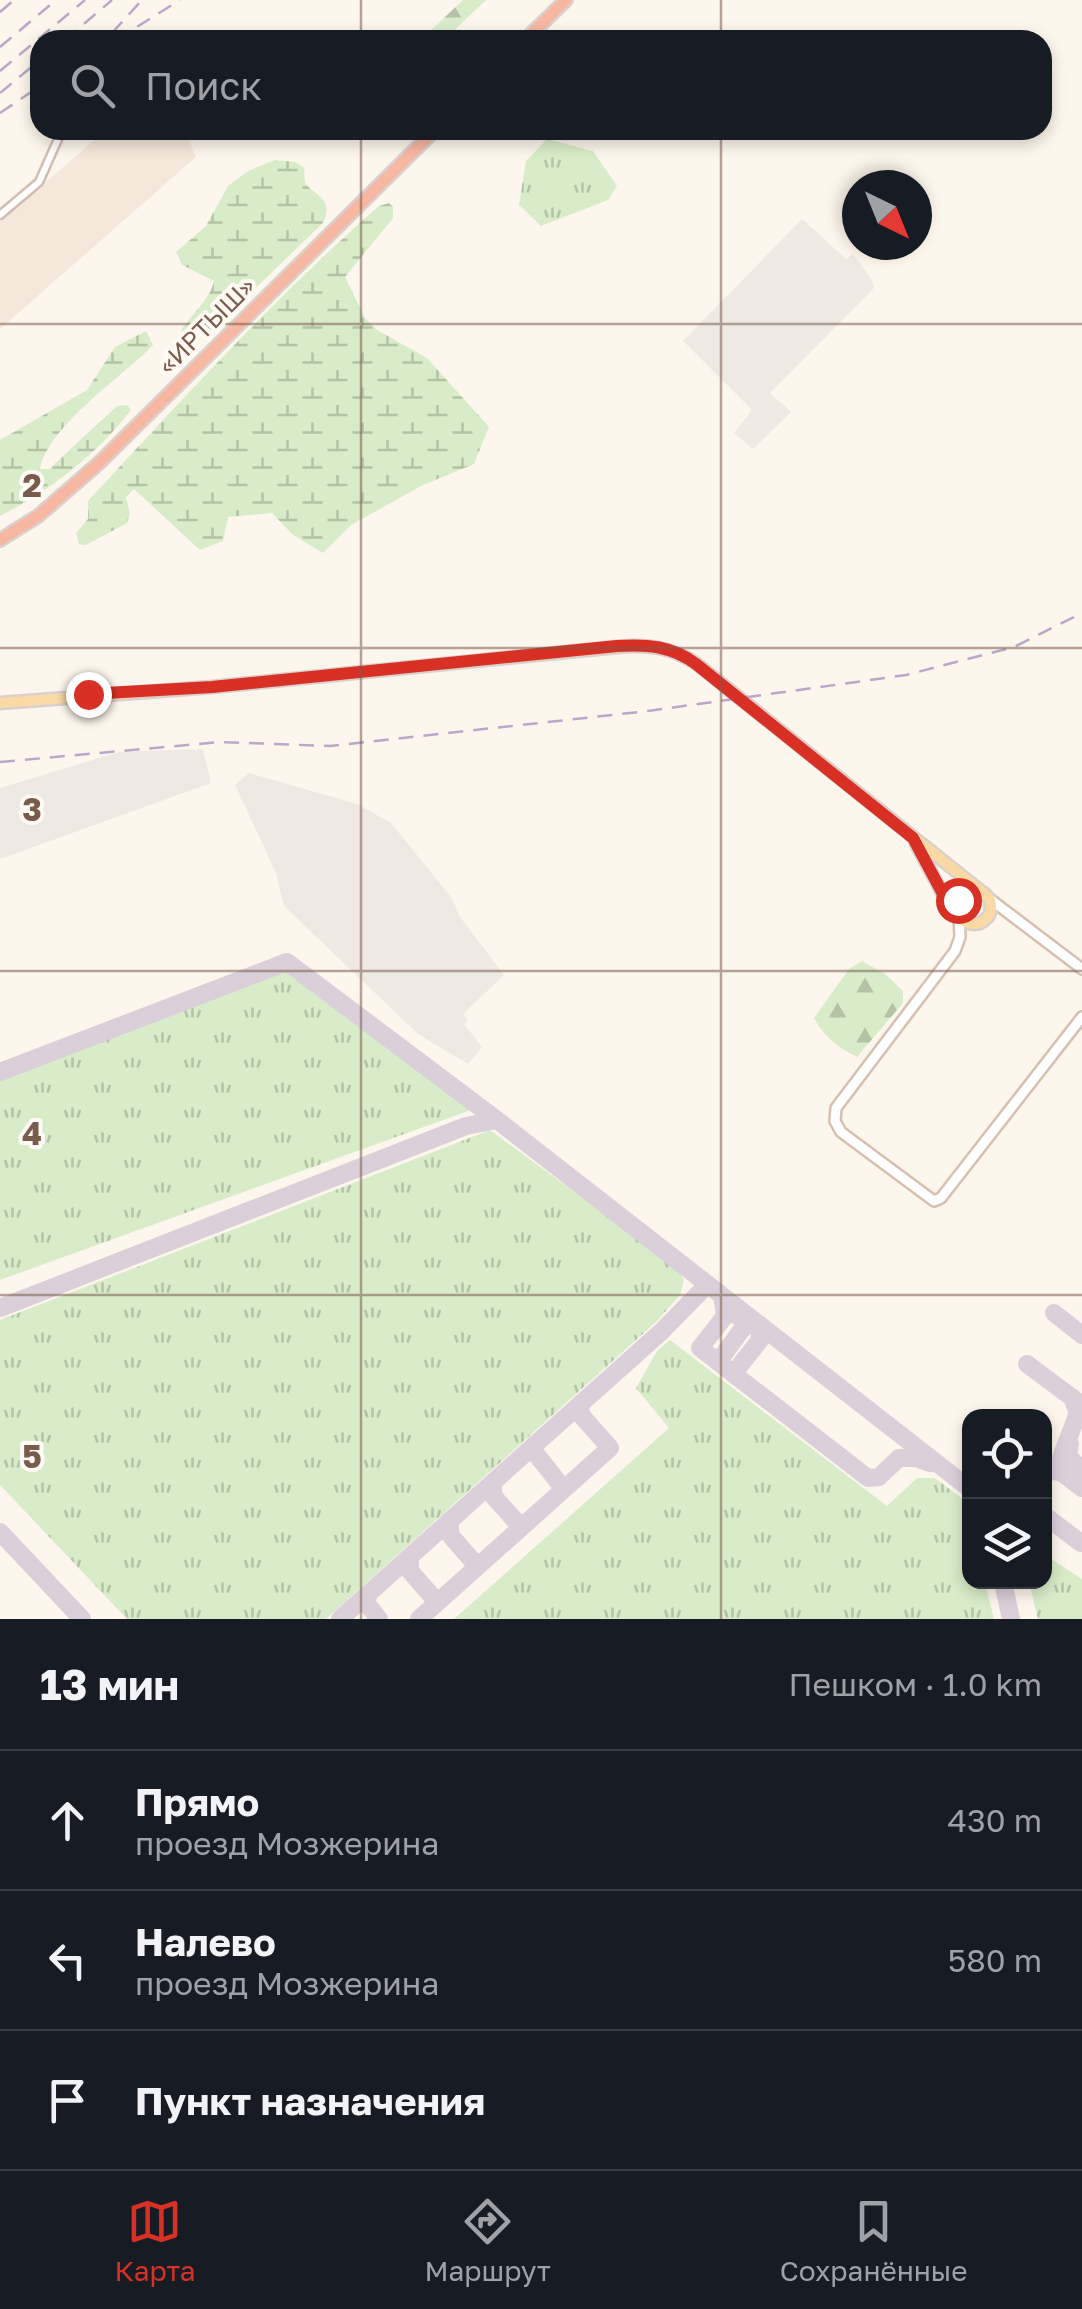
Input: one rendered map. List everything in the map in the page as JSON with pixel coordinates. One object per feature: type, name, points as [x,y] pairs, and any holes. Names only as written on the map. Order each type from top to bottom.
[{"type":"highway","points":[[535,30],[566,0]]},
{"type":"highway","name":"«ИРТЫШ»","points":[[0,540],[66,494],[424,140]]},
{"type":"main road","points":[[0,703],[231,685],[617,646],[654,646],[696,664],[984,894],[990,912],[984,920],[968,923],[959,916],[913,838]]},
{"type":"main road","points":[[959,916],[957,905],[962,895],[971,890],[984,894]]},
{"type":"street","points":[[0,215],[39,182],[58,140]]},
{"type":"street","points":[[984,894],[1082,969]]},
{"type":"street","points":[[959,916],[960,937],[955,951],[836,1108],[835,1120],[842,1132],[934,1202],[969,1164],[1082,1017]]},
{"type":"shaded area","points":[[94,140],[189,140],[196,157],[0,329],[0,222]]},
{"type":"shaded area","points":[[802,219],[842,255],[842,260],[857,260],[872,280],[874,288],[770,393],[791,412],[753,449],[734,433],[752,410],[683,341]]},
{"type":"shaded area","points":[[203,749],[211,783],[0,859],[0,788],[119,752]]},
{"type":"shaded area","points":[[249,773],[357,804],[391,823],[451,897],[460,917],[504,975],[463,1014],[468,1020],[464,1024],[482,1047],[468,1064],[418,1034],[284,906],[276,873],[235,785]]},
{"type":"green space","points":[[463,0],[486,0],[454,30],[431,30]]},
{"type":"green space","points":[[546,140],[593,151],[617,186],[608,200],[541,226],[519,205],[526,161]]},
{"type":"green space","points":[[275,160],[296,162],[304,168],[305,183],[326,204],[323,223],[211,331],[190,337],[181,331],[214,281],[182,265],[176,252],[206,226],[228,186],[248,171]]},
{"type":"green space","points":[[389,203],[393,218],[345,277],[365,318],[377,330],[427,358],[489,427],[474,464],[421,486],[351,525],[323,553],[293,535],[272,513],[228,517],[223,541],[200,550],[134,489],[126,497],[130,514],[127,523],[86,545],[79,544],[76,533],[88,519],[88,501],[266,313],[379,206]]},
{"type":"green space","points":[[146,331],[153,345],[71,419],[46,453],[40,469],[49,469],[117,406],[127,405],[131,410],[72,470],[0,516],[0,440],[87,390],[115,347]]},
{"type":"green space","points":[[862,961],[885,974],[903,991],[903,1003],[857,1057],[832,1041],[814,1018],[849,969]]},
{"type":"green space","points":[[290,968],[471,1110],[0,1280],[0,1079]]},
{"type":"green space","points":[[490,1130],[677,1267],[684,1280],[680,1295],[656,1322],[326,1619],[127,1619],[0,1485],[0,1320]]},
{"type":"green space","points":[[670,1340],[887,1506],[917,1478],[935,1478],[962,1498],[962,1589],[987,1589],[994,1619],[454,1619],[669,1428],[636,1388],[657,1351]]},
{"type":"green space","points":[[1052,1560],[1082,1579],[1082,1619],[1038,1619],[1031,1589],[1052,1589]]},
{"type":"taxiway","points":[[0,1072],[287,962],[497,1120]]},
{"type":"taxiway","points":[[0,1308],[466,1126],[497,1120],[962,1483]]},
{"type":"taxiway","points":[[340,1619],[662,1331],[707,1285]]},
{"type":"taxiway","points":[[722,1296],[725,1316],[700,1348],[868,1478],[879,1477],[899,1458],[930,1463]]},
{"type":"taxiway","points":[[718,1362],[743,1328],[744,1313],[735,1315]]},
{"type":"taxiway","points":[[1054,1313],[1082,1335]]},
{"type":"taxiway","points":[[733,1374],[760,1340],[759,1324],[754,1326]]},
{"type":"taxiway","points":[[1027,1364],[1082,1405]]},
{"type":"taxiway","points":[[1065,1475],[1060,1460],[1078,1413],[1072,1397]]},
{"type":"taxiway","points":[[419,1619],[610,1448],[581,1415],[580,1404]]},
{"type":"taxiway","points":[[1070,1444],[1068,1456],[1082,1470]]},
{"type":"taxiway","points":[[534,1445],[536,1454],[563,1488]]},
{"type":"taxiway","points":[[1052,1471],[1061,1472],[1082,1488]]},
{"type":"taxiway","points":[[492,1483],[494,1497],[521,1527]]},
{"type":"taxiway","points":[[449,1521],[451,1536],[477,1566]]},
{"type":"taxiway","points":[[1052,1521],[1081,1543]]},
{"type":"taxiway","points":[[0,1532],[82,1619]]},
{"type":"taxiway","points":[[410,1557],[410,1571],[437,1602]]},
{"type":"taxiway","points":[[1005,1589],[1011,1619]]},
{"type":"taxiway","points":[[368,1594],[367,1604],[379,1619]]},
{"type":"railway","points":[[0,12],[14,0]]},
{"type":"railway","points":[[0,47],[56,0]]},
{"type":"railway","points":[[49,30],[85,0]]},
{"type":"railway","points":[[77,30],[112,0]]},
{"type":"railway","points":[[115,30],[142,0]]},
{"type":"railway","points":[[132,30],[180,0]]},
{"type":"railway","points":[[0,71],[30,46]]},
{"type":"railway","points":[[0,93],[30,68]]},
{"type":"railway","points":[[0,113],[30,93]]},
{"type":"railway","points":[[0,762],[220,742],[330,746],[648,711],[906,675],[1014,647],[1082,613]]},
{"type":"route","points":[[88,694],[212,687],[617,646],[643,644],[663,648],[687,657],[913,838],[959,916],[958,900]]}]
